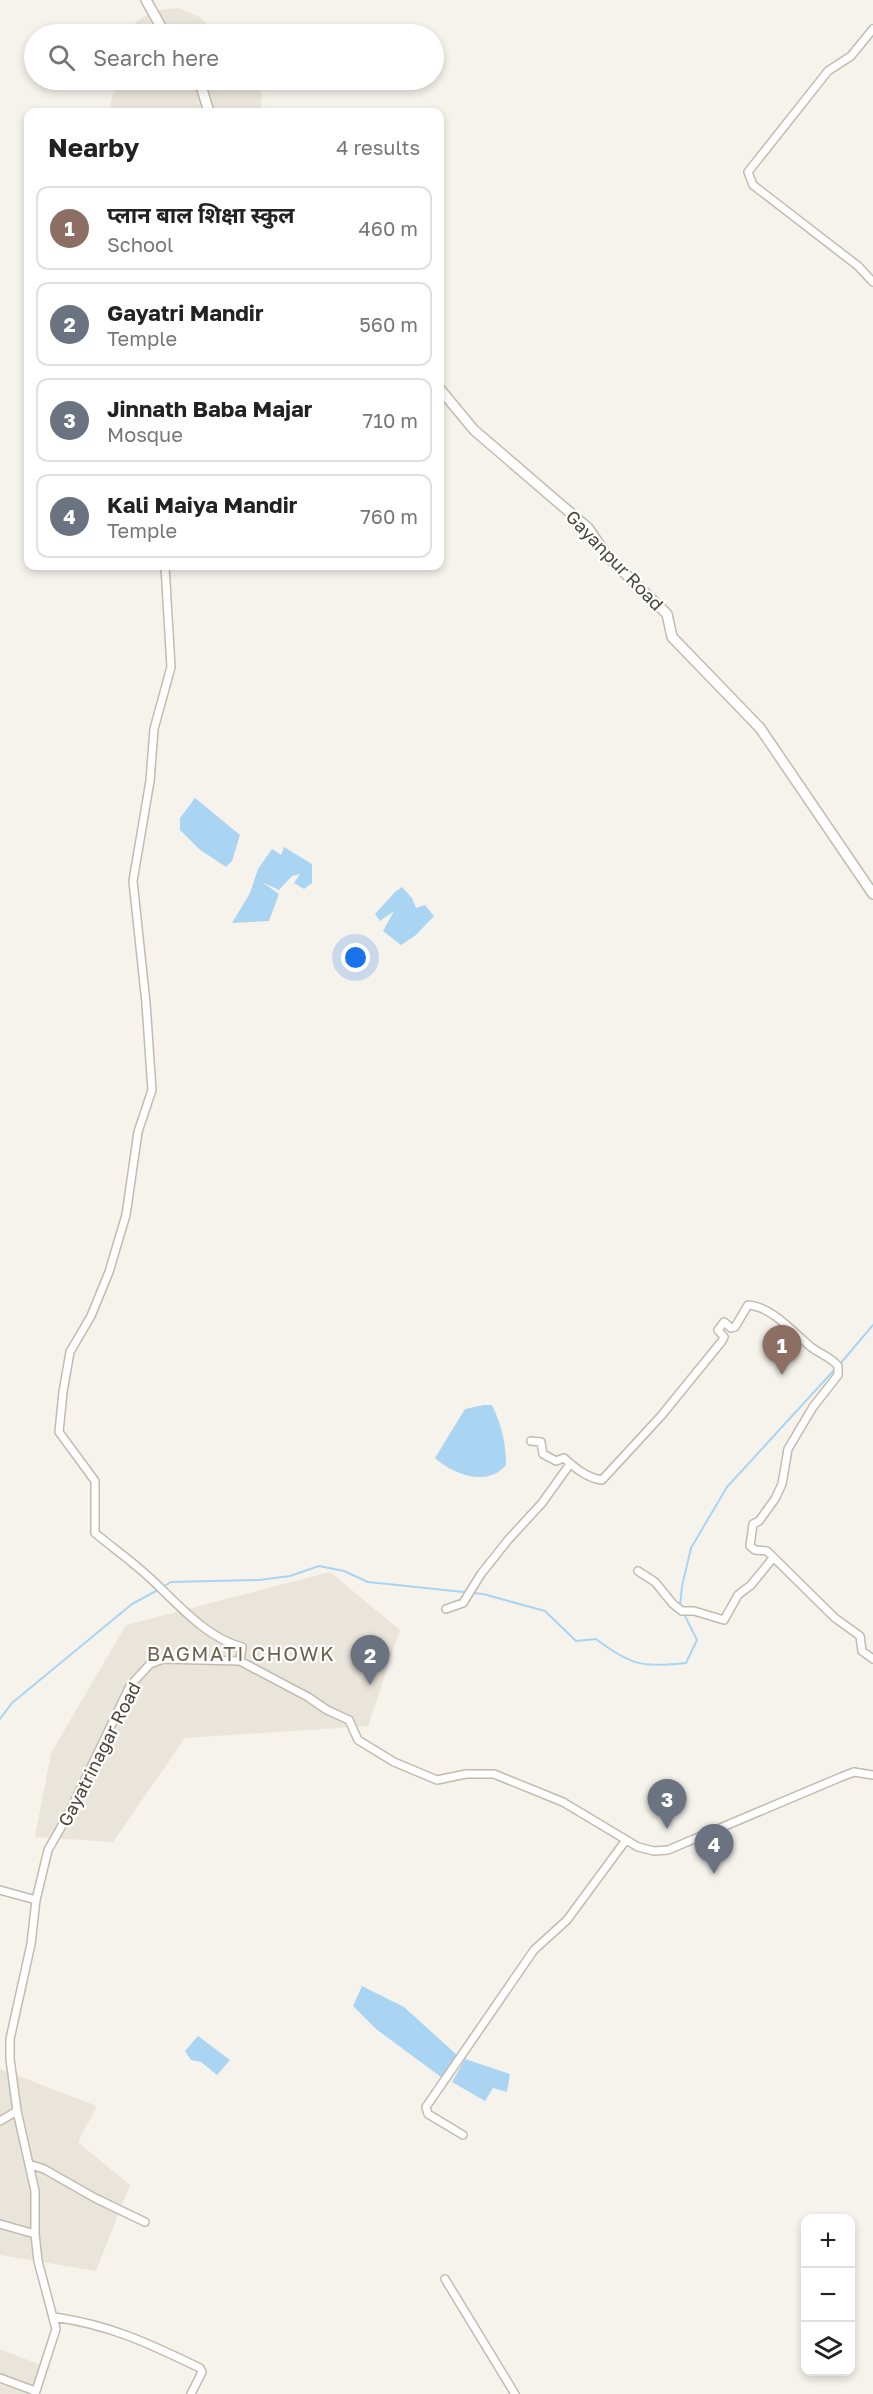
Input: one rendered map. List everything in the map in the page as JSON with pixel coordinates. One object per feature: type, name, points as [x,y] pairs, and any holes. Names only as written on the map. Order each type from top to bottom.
[{"type":"street","points":[[147,0],[160,24]]},
{"type":"street","points":[[873,29],[851,56],[828,71],[748,172],[753,185],[858,266],[873,282]]},
{"type":"street","points":[[202,90],[208,108]]},
{"type":"street","name":"Gayanpur Road","points":[[444,394],[474,430],[588,528],[608,557],[667,614],[672,637],[760,728],[873,894]]},
{"type":"street","points":[[165,570],[171,667],[154,729],[150,781],[133,881],[146,1003],[152,1090],[138,1132],[126,1215],[109,1272],[91,1316],[70,1352],[59,1432],[95,1481],[95,1533],[188,1615],[228,1644],[242,1647],[240,1661]]},
{"type":"street","points":[[531,1441],[541,1442],[543,1454],[555,1461],[564,1458],[594,1479],[602,1480],[722,1341],[723,1337],[718,1330],[724,1322],[730,1328],[735,1327],[748,1305],[764,1310],[810,1346],[833,1360],[838,1366],[838,1376],[813,1407],[788,1449],[782,1484],[775,1499],[759,1521],[753,1524],[750,1546],[755,1550],[767,1551],[835,1618],[860,1636],[862,1650],[873,1659]]},
{"type":"street","points":[[446,1609],[463,1603],[481,1574],[542,1503],[570,1464]]},
{"type":"street","points":[[638,1571],[655,1582],[682,1611],[694,1611],[724,1620],[738,1596],[751,1585],[773,1558]]},
{"type":"street","name":"Gayatrinagar Road","points":[[54,2317],[38,2260],[35,2234],[35,2191],[11,2080],[10,2039],[31,1944],[36,1900],[48,1850],[68,1815],[130,1686],[150,1664],[163,1659],[240,1661],[349,1720],[358,1740],[394,1762],[437,1780],[466,1774],[494,1774],[562,1802],[626,1840],[654,1851],[668,1850],[854,1772],[873,1775]]},
{"type":"street","points":[[462,2135],[428,2114],[426,2106],[534,1950],[567,1920],[626,1840]]},
{"type":"street","points":[[0,1890],[36,1900]]},
{"type":"street","points":[[0,2121],[17,2111]]},
{"type":"street","points":[[29,2164],[44,2169],[95,2198],[145,2222]]},
{"type":"street","points":[[0,2224],[35,2234]]},
{"type":"street","points":[[445,2279],[515,2394]]},
{"type":"street","points":[[0,2378],[35,2393],[53,2342],[56,2329],[54,2317],[85,2321],[113,2329],[200,2368],[202,2372],[191,2394]]},
{"type":"shaded area","points":[[179,8],[200,17],[207,24],[135,24],[158,10]]},
{"type":"shaded area","points":[[115,90],[259,90],[262,94],[260,108],[112,108],[110,106]]},
{"type":"shaded area","points":[[330,1572],[400,1630],[368,1726],[185,1738],[113,1842],[35,1837],[51,1753],[126,1625]]},
{"type":"shaded area","points":[[0,2069],[97,2106],[78,2142],[130,2185],[96,2271],[0,2255]]},
{"type":"shaded area","points":[[0,2349],[43,2366],[36,2394],[0,2394]]},
{"type":"water","points":[[195,798],[240,835],[232,861],[226,867],[199,849],[180,830],[180,818]]},
{"type":"water","points":[[284,847],[312,864],[312,883],[304,889],[294,883],[300,874],[292,876],[279,890],[262,882],[279,894],[269,921],[232,923],[250,893],[258,869],[272,849],[281,855]]},
{"type":"water","points":[[402,887],[412,898],[416,908],[425,905],[434,916],[416,935],[401,945],[383,931],[394,911],[380,921],[375,914]]},
{"type":"water","points":[[492,1405],[498,1420],[503,1435],[506,1465],[498,1472],[480,1477],[460,1473],[442,1464],[435,1458],[465,1409]]},
{"type":"water","points":[[362,1986],[404,2007],[457,2055],[441,2077],[376,2029],[353,2006]]},
{"type":"water","points":[[198,2036],[230,2060],[217,2075],[201,2062],[191,2060],[185,2051]]},
{"type":"water","points":[[465,2059],[510,2074],[507,2092],[493,2088],[485,2101],[452,2082]]},
{"type":"waterway","points":[[840,1364],[873,1325]]},
{"type":"waterway","points":[[680,1606],[691,1548],[727,1487],[836,1368]]},
{"type":"waterway","points":[[163,1587],[171,1582],[259,1580],[290,1576],[319,1566],[344,1571],[368,1582],[483,1594],[545,1611],[576,1641],[596,1639],[628,1659],[638,1663],[659,1665],[686,1663],[697,1640],[684,1614]]},
{"type":"waterway","points":[[0,1719],[12,1703],[132,1604],[158,1590]]},
{"type":"place","name":"प्लान बाल शिक्षा स्कुल","points":[[782,1375]]},
{"type":"place","name":"Gayatri Mandir","points":[[370,1685]]},
{"type":"place","name":"Jinnath Baba Majar","points":[[667,1829]]},
{"type":"place","name":"Kali Maiya Mandir","points":[[714,1874]]},
{"type":"district","name":"BAGMATI CHOWK","points":[[241,1653]]}]
